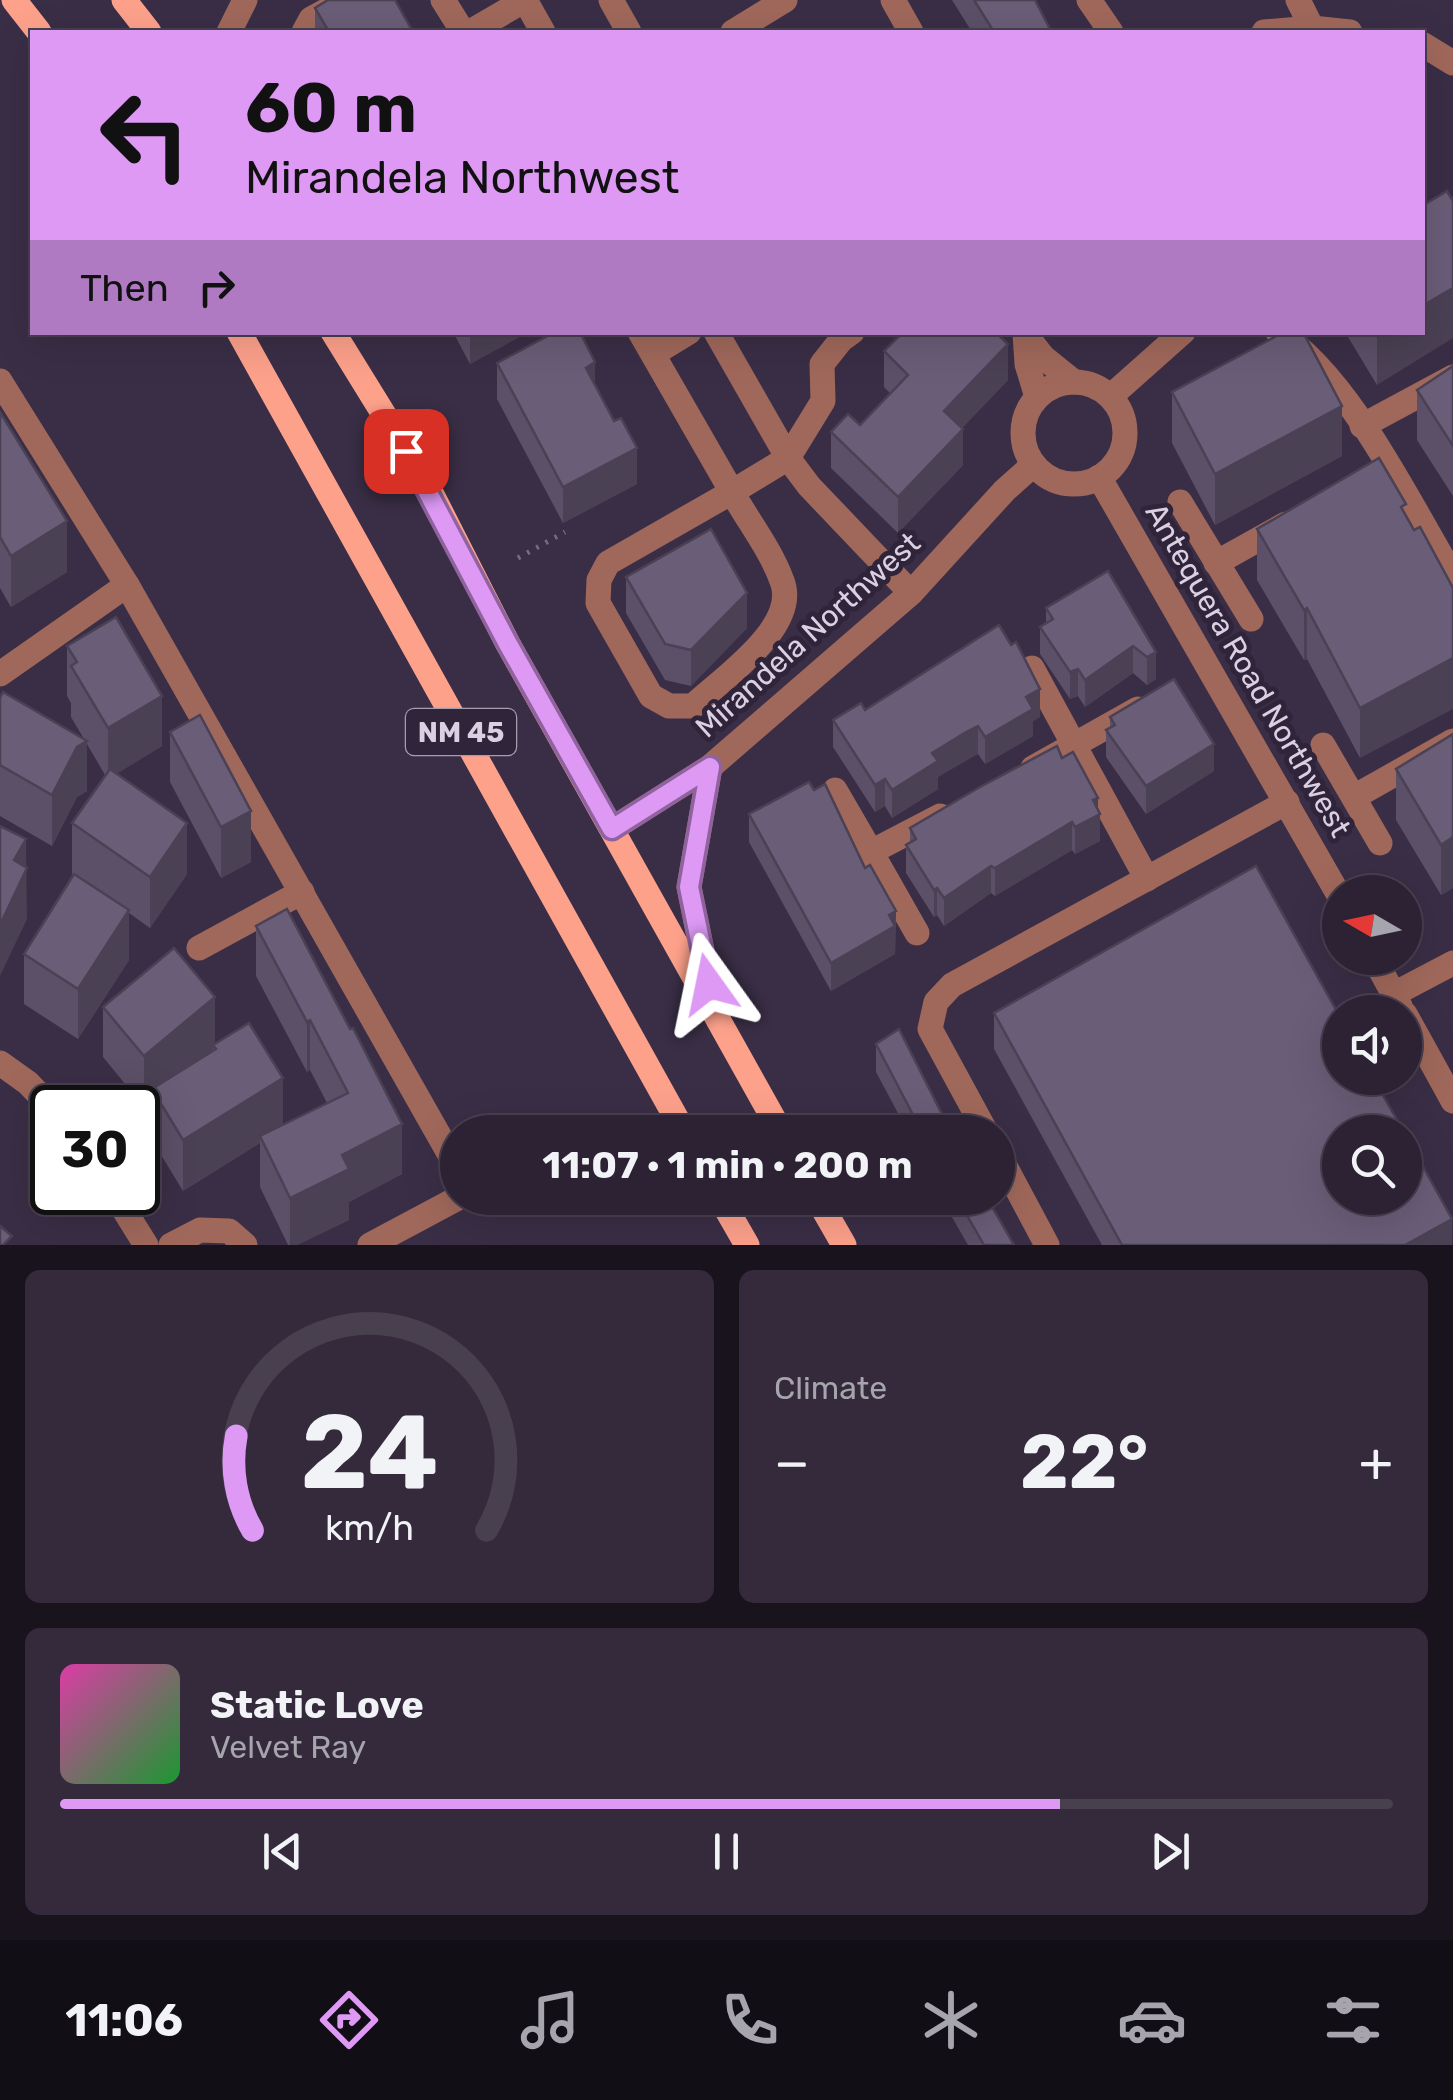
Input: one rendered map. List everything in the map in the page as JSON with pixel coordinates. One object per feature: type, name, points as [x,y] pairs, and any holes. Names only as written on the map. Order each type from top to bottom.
[{"type":"main road","points":[[124,0],[147,30]]},
{"type":"main road","points":[[10,5],[36,30]]},
{"type":"main road","name":"NM 45","points":[[241,335],[675,1115]]},
{"type":"main road","name":"NM 45","points":[[336,335],[425,481],[508,644],[770,1115]]},
{"type":"main road","points":[[730,1215],[747,1245]]},
{"type":"main road","points":[[827,1215],[844,1245]]},
{"type":"street","points":[[230,30],[245,0]]},
{"type":"street","points":[[305,30],[311,20],[346,0]]},
{"type":"street","points":[[443,0],[465,30]]},
{"type":"street","points":[[470,30],[525,0],[543,30]]},
{"type":"street","points":[[610,0],[628,30]]},
{"type":"street","points":[[736,30],[784,0]]},
{"type":"street","points":[[893,0],[905,30]]},
{"type":"street","points":[[1089,0],[1110,30]]},
{"type":"street","points":[[1298,0],[1312,30]]},
{"type":"street","points":[[1425,46],[1453,63]]},
{"type":"street","points":[[678,335],[647,343],[732,492],[784,583],[785,609],[772,632],[693,706],[669,706],[652,696],[598,603],[598,580],[608,563],[732,492],[788,458],[823,401],[822,364],[848,335]]},
{"type":"street","points":[[718,335],[808,486],[912,592]]},
{"type":"street","points":[[1025,335],[1036,397]]},
{"type":"street","points":[[1026,335],[1043,357],[1074,382]]},
{"type":"street","points":[[1111,396],[1180,335]]},
{"type":"street","points":[[1282,335],[1324,369],[1362,426],[1378,471],[1453,576]]},
{"type":"street","points":[[1362,426],[1453,377]]},
{"type":"street","points":[[0,381],[126,585],[440,1137]]},
{"type":"street","points":[[1074,382],[1098,386],[1111,396],[1125,424],[1125,443],[1118,460],[1083,484],[1064,484],[1048,478],[1033,465],[1022,431],[1026,412],[1036,397],[1051,386],[1074,382]]},
{"type":"street","name":"Mirandela Northwest","points":[[612,829],[710,767],[912,592],[1005,490],[1033,465]]},
{"type":"street","name":"Antequera Road Northwest","points":[[1099,476],[1328,875]]},
{"type":"street","points":[[1180,502],[1251,619]]},
{"type":"street","points":[[1216,564],[1302,514]]},
{"type":"street","points":[[0,674],[126,585]]},
{"type":"street","points":[[1032,668],[1147,879]]},
{"type":"street","points":[[1007,781],[1158,697]]},
{"type":"street","points":[[1354,797],[1453,741]]},
{"type":"street","points":[[1323,744],[1380,842]]},
{"type":"street","name":"Mirandela Northwest","points":[[710,767],[689,887],[715,1016]]},
{"type":"street","points":[[835,790],[916,933]]},
{"type":"street","points":[[977,1115],[930,1029],[936,1002],[952,985],[1288,802]]},
{"type":"street","points":[[871,852],[956,808]]},
{"type":"street","points":[[199,948],[302,892]]},
{"type":"street","points":[[1415,995],[1453,963]]},
{"type":"street","points":[[1422,1045],[1453,1102]]},
{"type":"street","points":[[0,1063],[30,1085]]},
{"type":"street","points":[[1015,1184],[1048,1245]]},
{"type":"street","points":[[370,1245],[440,1208]]},
{"type":"street","points":[[127,1215],[146,1245]]},
{"type":"street","points":[[171,1245],[200,1230],[229,1231],[245,1245]]},
{"type":"path","points":[[518,558],[565,532]]},
{"type":"building","points":[[328,0],[395,0],[412,30],[328,30],[315,8]]},
{"type":"building","points":[[974,0],[1035,0],[1050,29],[1047,30],[993,30]]},
{"type":"building","points":[[1447,191],[1453,201],[1453,288],[1425,304],[1425,204]]},
{"type":"building","points":[[549,335],[582,335],[595,362],[586,368],[614,421],[621,418],[637,448],[563,487],[497,363]]},
{"type":"building","points":[[900,335],[998,335],[1008,344],[944,411],[963,429],[898,497],[831,432],[848,414],[860,425],[908,375],[884,351]]},
{"type":"building","points":[[1278,335],[1305,335],[1342,406],[1215,474],[1172,392]]},
{"type":"building","points":[[1453,366],[1453,446],[1417,390]]},
{"type":"building","points":[[0,412],[67,521],[11,556],[0,537]]},
{"type":"building","points":[[1379,458],[1406,504],[1401,507],[1414,530],[1420,527],[1453,588],[1453,658],[1360,708],[1307,608],[1304,610],[1257,529]]},
{"type":"building","points":[[711,529],[747,593],[691,650],[665,644],[626,577]]},
{"type":"building","points":[[1108,571],[1156,652],[1147,657],[1133,646],[1085,680],[1078,669],[1070,672],[1040,627],[1053,619],[1046,608]]},
{"type":"building","points":[[116,617],[162,696],[108,728],[71,666],[77,662],[67,646]]},
{"type":"building","points":[[999,625],[1011,645],[1016,642],[1040,689],[1026,697],[1033,709],[985,737],[978,726],[966,732],[932,753],[938,761],[892,790],[885,779],[875,785],[833,720],[861,703],[865,710]]},
{"type":"building","points":[[1174,679],[1214,744],[1146,786],[1106,730],[1115,725],[1110,717]]},
{"type":"building","points":[[3,692],[87,741],[77,747],[52,795],[0,765]]},
{"type":"building","points":[[200,715],[251,811],[221,827],[170,732]]},
{"type":"building","points":[[1453,734],[1453,837],[1441,845],[1396,769]]},
{"type":"building","points":[[1057,746],[1062,758],[1073,752],[1098,798],[1093,800],[1100,814],[1075,827],[1072,822],[995,868],[991,866],[944,898],[937,888],[934,890],[906,845],[916,839],[910,828]]},
{"type":"building","points":[[110,769],[187,823],[150,877],[72,823]]},
{"type":"building","points":[[809,782],[814,790],[825,784],[865,868],[870,865],[896,911],[889,915],[895,926],[831,963],[749,814]]},
{"type":"building","points":[[0,826],[26,839],[14,860],[27,868],[0,925]]},
{"type":"building","points":[[1256,866],[1328,995],[1322,995],[1322,1095],[1383,1095],[1394,1115],[1322,1115],[1322,1215],[1422,1215],[1422,1165],[1452,1219],[1405,1245],[1122,1245],[994,1013]]},
{"type":"building","points":[[74,874],[129,910],[78,989],[24,954]]},
{"type":"building","points":[[287,909],[402,1124],[342,1155],[349,1169],[290,1198],[260,1136],[348,1093],[256,926]]},
{"type":"building","points":[[174,948],[215,997],[144,1056],[103,1007]]},
{"type":"building","points":[[249,1023],[283,1078],[183,1140],[160,1102],[158,1085],[216,1049],[213,1045]]},
{"type":"building","points":[[899,1029],[942,1115],[913,1115],[876,1044]]},
{"type":"building","points":[[967,1215],[997,1215],[1014,1245],[984,1245]]},
{"type":"building","points":[[0,1226],[12,1236],[3,1245],[0,1245]]},
{"type":"route","points":[[406,451],[612,829],[710,767],[689,887],[709,984]]}]
